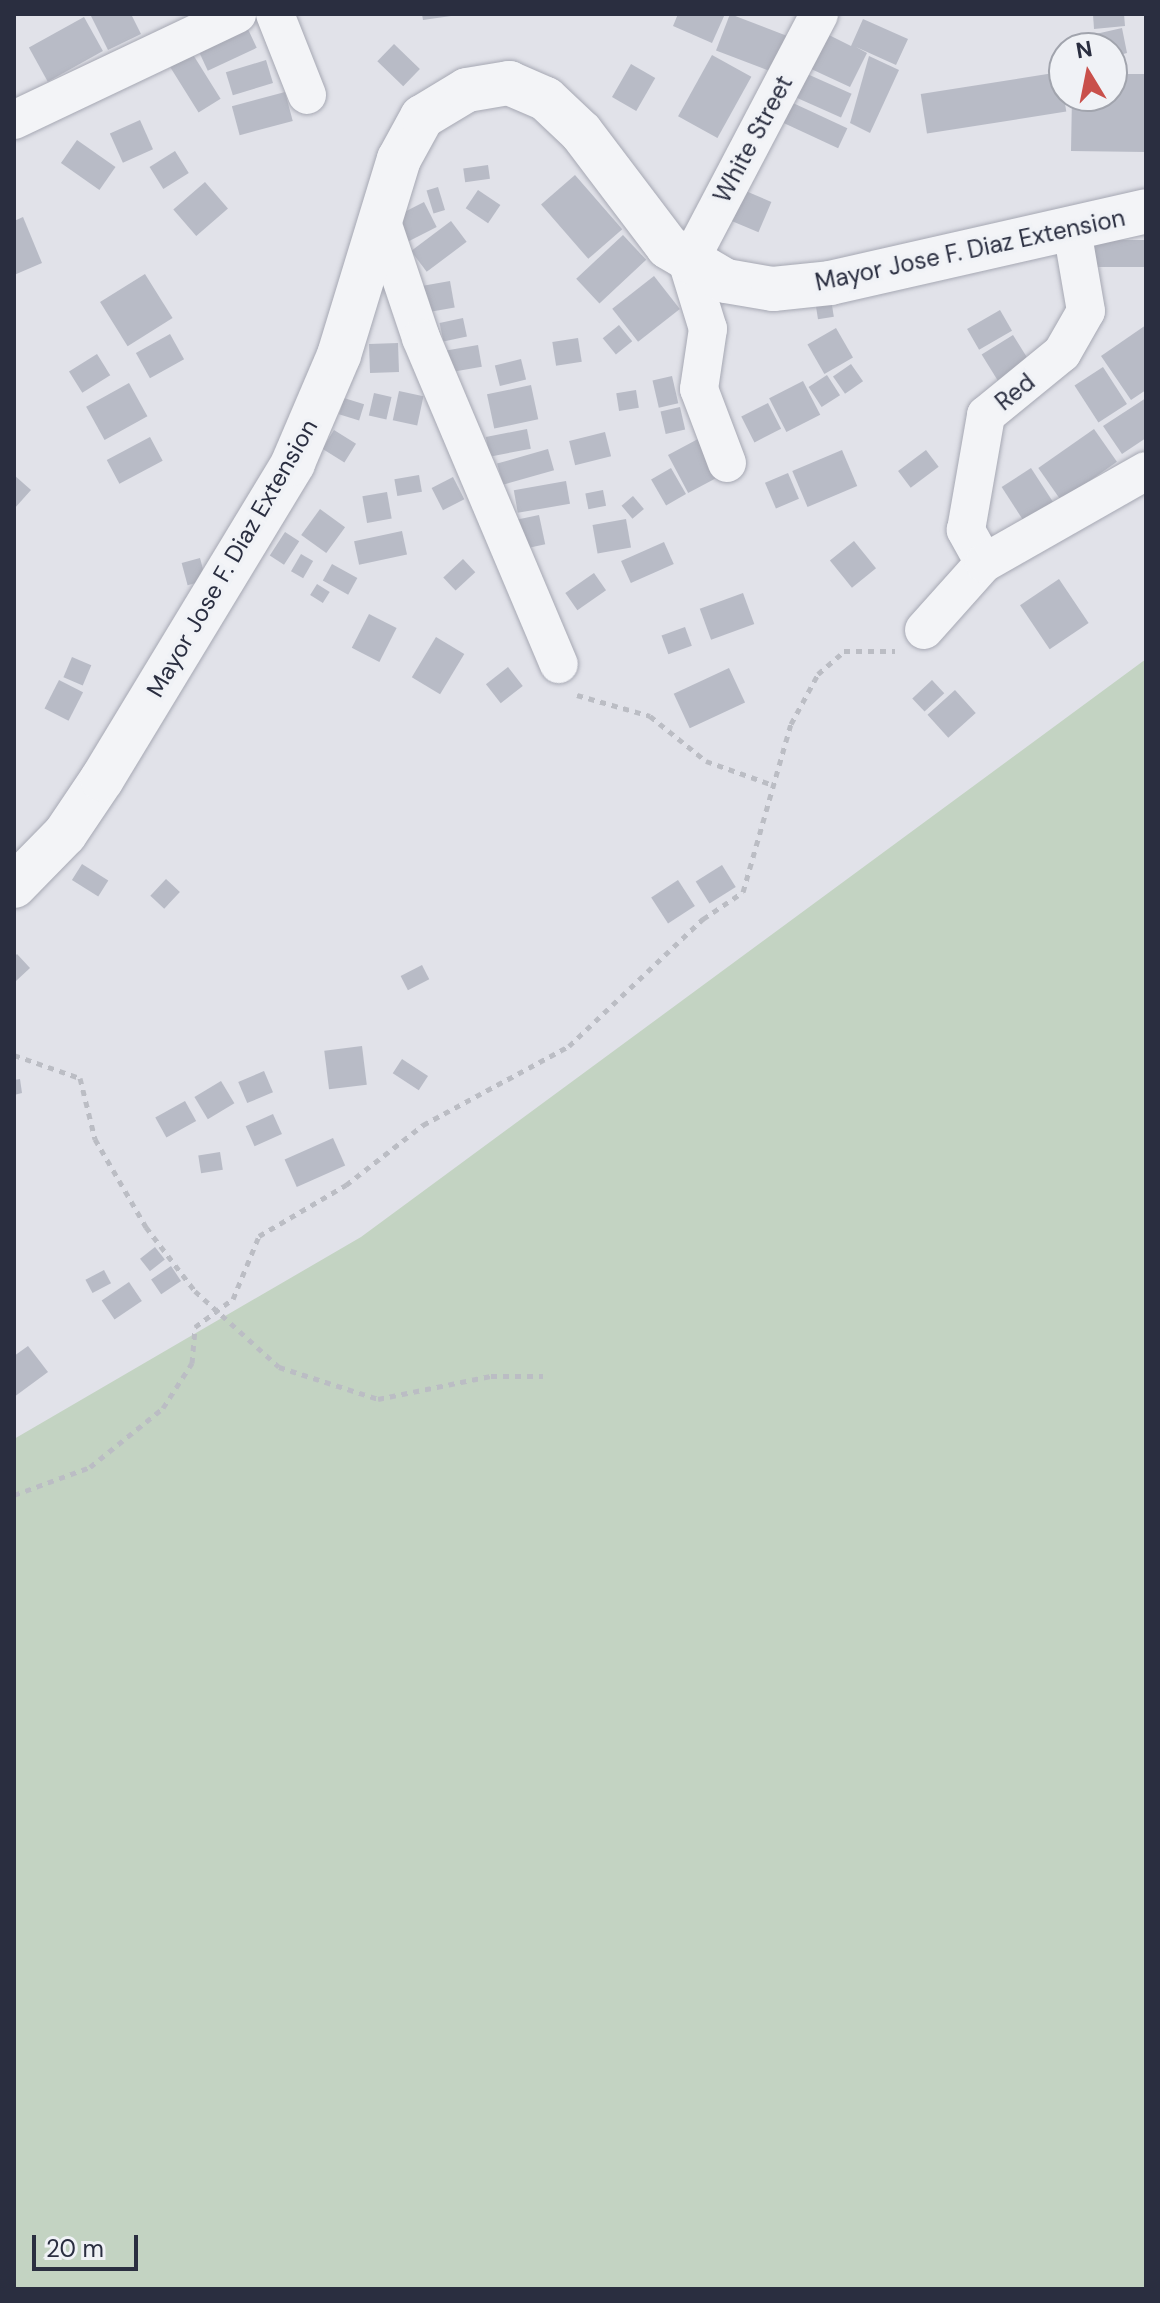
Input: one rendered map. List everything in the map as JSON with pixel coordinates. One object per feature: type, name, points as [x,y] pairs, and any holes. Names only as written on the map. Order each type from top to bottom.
[{"type":"street","points":[[14,120],[237,14]]},
{"type":"street","points":[[275,14],[307,95]]},
{"type":"street","name":"White Street","points":[[688,264],[819,14]]},
{"type":"street","name":"Mayor Jose F. Diaz Extension","points":[[14,886],[65,834],[102,779],[293,463],[339,355],[380,216],[422,117],[467,90],[509,83],[546,99],[581,132],[646,222],[688,264],[726,281],[787,287],[1072,230],[1146,211]]},
{"type":"street","points":[[380,216],[478,483],[559,664]]},
{"type":"street","name":"Red","points":[[984,563],[966,530],[986,415],[1062,353],[1086,311],[1072,230]]},
{"type":"street","points":[[688,264],[708,329],[699,389],[727,463]]},
{"type":"street","points":[[924,630],[984,563],[1146,471]]},
{"type":"path","points":[[14,1495],[90,1467],[163,1408],[192,1363],[195,1327],[233,1299],[259,1236],[346,1185],[423,1125],[569,1046],[703,919],[743,892],[791,724],[830,659],[844,651],[890,653],[924,630]]},
{"type":"path","points":[[559,664],[575,694],[650,716],[706,761],[773,785]]},
{"type":"path","points":[[14,1055],[80,1078],[104,1157],[160,1246],[218,1311],[279,1367],[351,1394],[378,1399],[491,1376],[543,1376]]},
{"type":"green space","points":[[1146,659],[1146,2289],[14,2289],[14,1439],[361,1237]]},
{"type":"building","points":[[90,14],[131,14],[141,34],[108,50]]},
{"type":"building","points":[[422,14],[450,14],[451,16],[423,20]]},
{"type":"building","points":[[678,14],[725,14],[712,43],[673,26]]},
{"type":"building","points":[[730,14],[788,36],[774,73],[716,50]]},
{"type":"building","points":[[1093,14],[1124,14],[1125,26],[1094,29]]},
{"type":"building","points":[[84,17],[103,51],[48,82],[29,48]]},
{"type":"building","points":[[863,19],[908,39],[896,65],[856,47],[867,53],[850,87],[809,68],[825,33],[851,46]]},
{"type":"building","points":[[247,27],[257,48],[208,71],[198,50]]},
{"type":"building","points":[[394,44],[420,69],[403,86],[377,61]]},
{"type":"building","points":[[192,53],[221,99],[199,113],[170,67]]},
{"type":"building","points":[[712,55],[751,77],[717,138],[678,116]]},
{"type":"building","points":[[869,56],[899,70],[870,133],[850,123]]},
{"type":"building","points":[[266,60],[273,83],[233,95],[226,72]]},
{"type":"building","points":[[631,64],[655,78],[636,111],[612,97]]},
{"type":"building","points":[[805,73],[852,94],[841,117],[794,97]]},
{"type":"building","points":[[1048,74],[1048,112],[1063,112],[927,134],[921,94]]},
{"type":"building","points":[[1128,74],[1146,74],[1146,152],[1071,151],[1072,112],[1128,112]]},
{"type":"building","points":[[285,92],[293,121],[240,135],[232,106]]},
{"type":"building","points":[[793,103],[847,128],[838,148],[784,123]]},
{"type":"building","points":[[140,120],[153,149],[123,163],[110,133]]},
{"type":"building","points":[[77,140],[116,167],[99,190],[61,163]]},
{"type":"building","points":[[175,151],[189,173],[163,189],[150,167]]},
{"type":"building","points":[[488,165],[490,179],[465,182],[463,168]]},
{"type":"building","points":[[575,175],[622,229],[588,259],[541,205]]},
{"type":"building","points":[[205,182],[228,208],[196,236],[173,210]]},
{"type":"building","points":[[438,187],[445,210],[434,213],[427,191]]},
{"type":"building","points":[[741,189],[771,202],[758,232],[728,219]]},
{"type":"building","points":[[478,190],[500,205],[488,223],[466,208]]},
{"type":"building","points":[[424,202],[437,227],[408,241],[395,217]]},
{"type":"building","points":[[23,217],[42,263],[14,275],[14,221]]},
{"type":"building","points":[[451,221],[467,242],[427,272],[411,251]]},
{"type":"building","points":[[623,235],[646,260],[599,304],[576,279]]},
{"type":"building","points":[[1089,240],[1146,240],[1146,267],[1089,267]]},
{"type":"building","points":[[145,274],[173,318],[128,346],[100,302]]},
{"type":"building","points":[[654,276],[680,309],[638,342],[612,309]]},
{"type":"building","points":[[450,281],[455,308],[419,314],[415,287]]},
{"type":"building","points":[[831,299],[834,317],[818,319],[815,302]]},
{"type":"building","points":[[1000,310],[1012,331],[979,350],[967,329]]},
{"type":"building","points":[[463,318],[467,337],[443,342],[440,323]]},
{"type":"building","points":[[619,325],[632,341],[616,355],[603,338]]},
{"type":"building","points":[[1146,325],[1146,390],[1131,400],[1101,356]]},
{"type":"building","points":[[836,328],[853,357],[824,374],[807,344]]},
{"type":"building","points":[[170,334],[184,359],[150,378],[136,353]]},
{"type":"building","points":[[1013,335],[1032,366],[1001,385],[982,355]]},
{"type":"building","points":[[578,338],[582,362],[556,366],[552,342]]},
{"type":"building","points":[[398,343],[399,372],[370,373],[369,344]]},
{"type":"building","points":[[478,345],[482,367],[447,373],[444,351]]},
{"type":"building","points":[[97,354],[110,375],[82,393],[69,371]]},
{"type":"building","points":[[521,359],[526,379],[500,386],[495,366]]},
{"type":"building","points":[[851,364],[863,381],[845,394],[833,377]]},
{"type":"building","points":[[1103,367],[1127,404],[1098,422],[1074,386]]},
{"type":"building","points":[[827,375],[840,395],[822,407],[809,387]]},
{"type":"building","points":[[672,376],[678,403],[659,408],[653,380]]},
{"type":"building","points":[[803,381],[820,415],[786,432],[769,398]]},
{"type":"building","points":[[129,383],[147,416],[105,440],[86,407]]},
{"type":"building","points":[[531,385],[538,419],[494,429],[487,394]]},
{"type":"building","points":[[636,390],[639,408],[619,411],[616,393]]},
{"type":"building","points":[[399,391],[423,396],[417,426],[393,420]]},
{"type":"building","points":[[374,393],[392,397],[386,419],[369,415]]},
{"type":"building","points":[[344,398],[364,404],[359,420],[339,414]]},
{"type":"building","points":[[1146,398],[1146,438],[1122,454],[1103,426]]},
{"type":"building","points":[[768,403],[781,429],[754,442],[741,417]]},
{"type":"building","points":[[680,407],[685,429],[666,434],[661,411]]},
{"type":"building","points":[[527,429],[531,449],[490,457],[486,437]]},
{"type":"building","points":[[1094,429],[1117,462],[1061,501],[1038,468]]},
{"type":"building","points":[[334,430],[356,444],[344,462],[322,449]]},
{"type":"building","points":[[605,432],[611,456],[575,465],[569,441]]},
{"type":"building","points":[[150,437],[163,461],[119,484],[107,460]]},
{"type":"building","points":[[698,439],[718,477],[688,493],[668,455]]},
{"type":"building","points":[[548,449],[554,470],[503,485],[497,464]]},
{"type":"building","points":[[842,450],[857,486],[808,507],[792,471]]},
{"type":"building","points":[[926,450],[939,467],[911,488],[898,471]]},
{"type":"building","points":[[671,468],[686,494],[666,505],[651,479]]},
{"type":"building","points":[[1031,468],[1054,503],[1025,522],[1002,487]]},
{"type":"building","points":[[788,473],[799,499],[776,509],[765,483]]},
{"type":"building","points":[[14,475],[31,490],[14,509]]},
{"type":"building","points":[[419,475],[422,492],[397,496],[394,479]]},
{"type":"building","points":[[453,477],[464,499],[443,510],[432,488]]},
{"type":"building","points":[[566,481],[570,504],[518,513],[514,490]]},
{"type":"building","points":[[603,490],[606,506],[588,509],[585,493]]},
{"type":"building","points":[[387,492],[392,519],[367,523],[362,496]]},
{"type":"building","points":[[633,496],[644,509],[632,519],[622,506]]},
{"type":"building","points":[[320,509],[345,527],[326,553],[301,535]]},
{"type":"building","points":[[539,515],[545,544],[512,551],[506,522]]},
{"type":"building","points":[[626,519],[631,548],[598,553],[593,525]]},
{"type":"building","points":[[402,531],[407,554],[359,565],[354,541]]},
{"type":"building","points":[[285,532],[299,541],[284,565],[270,555]]},
{"type":"building","points":[[854,541],[876,568],[852,588],[830,561]]},
{"type":"building","points":[[664,542],[674,564],[631,583],[621,561]]},
{"type":"building","points":[[301,554],[313,561],[303,578],[291,571]]},
{"type":"building","points":[[200,558],[206,580],[188,585],[182,563]]},
{"type":"building","points":[[463,559],[475,572],[456,591],[443,577]]},
{"type":"building","points":[[332,564],[357,578],[348,595],[323,581]]},
{"type":"building","points":[[594,573],[606,590],[577,610],[565,593]]},
{"type":"building","points":[[1059,579],[1089,623],[1050,649],[1020,605]]},
{"type":"building","points":[[317,584],[330,592],[323,603],[310,595]]},
{"type":"building","points":[[743,593],[754,624],[711,640],[700,609]]},
{"type":"building","points":[[369,614],[397,628],[379,662],[352,648]]},
{"type":"building","points":[[685,627],[692,646],[668,654],[662,636]]},
{"type":"building","points":[[436,637],[464,654],[440,694],[412,677]]},
{"type":"building","points":[[72,657],[91,665],[83,685],[63,677]]},
{"type":"building","points":[[508,667],[523,686],[501,703],[486,684]]},
{"type":"building","points":[[729,668],[745,702],[690,728],[674,694]]},
{"type":"building","points":[[59,680],[83,692],[69,721],[44,709]]},
{"type":"building","points":[[932,680],[944,693],[925,712],[912,698]]},
{"type":"building","points":[[955,690],[976,713],[948,738],[928,715]]},
{"type":"building","points":[[82,864],[108,880],[98,897],[72,880]]},
{"type":"building","points":[[722,865],[736,887],[709,903],[696,881]]},
{"type":"building","points":[[166,879],[180,892],[164,909],[150,896]]},
{"type":"building","points":[[678,880],[695,906],[668,923],[651,897]]},
{"type":"building","points":[[17,954],[30,968],[16,981],[14,957]]},
{"type":"building","points":[[422,965],[429,979],[408,990],[401,976]]},
{"type":"building","points":[[362,1046],[367,1085],[329,1089],[324,1051]]},
{"type":"building","points":[[402,1059],[428,1076],[419,1090],[393,1073]]},
{"type":"building","points":[[264,1071],[273,1092],[247,1103],[238,1082]]},
{"type":"building","points":[[20,1079],[22,1093],[14,1095],[14,1080]]},
{"type":"building","points":[[221,1081],[234,1103],[208,1119],[194,1097]]},
{"type":"building","points":[[185,1101],[196,1121],[166,1138],[155,1117]]},
{"type":"building","points":[[273,1114],[282,1134],[255,1146],[246,1126]]},
{"type":"building","points":[[333,1138],[345,1165],[297,1187],[285,1160]]},
{"type":"building","points":[[220,1152],[223,1170],[201,1173],[198,1155]]},
{"type":"building","points":[[155,1247],[165,1260],[150,1271],[140,1259]]},
{"type":"building","points":[[171,1266],[181,1281],[161,1294],[151,1279]]},
{"type":"building","points":[[104,1270],[111,1283],[93,1293],[85,1280]]},
{"type":"building","points":[[129,1282],[142,1301],[115,1320],[102,1300]]},
{"type":"building","points":[[28,1346],[48,1372],[14,1397],[14,1356]]}]
